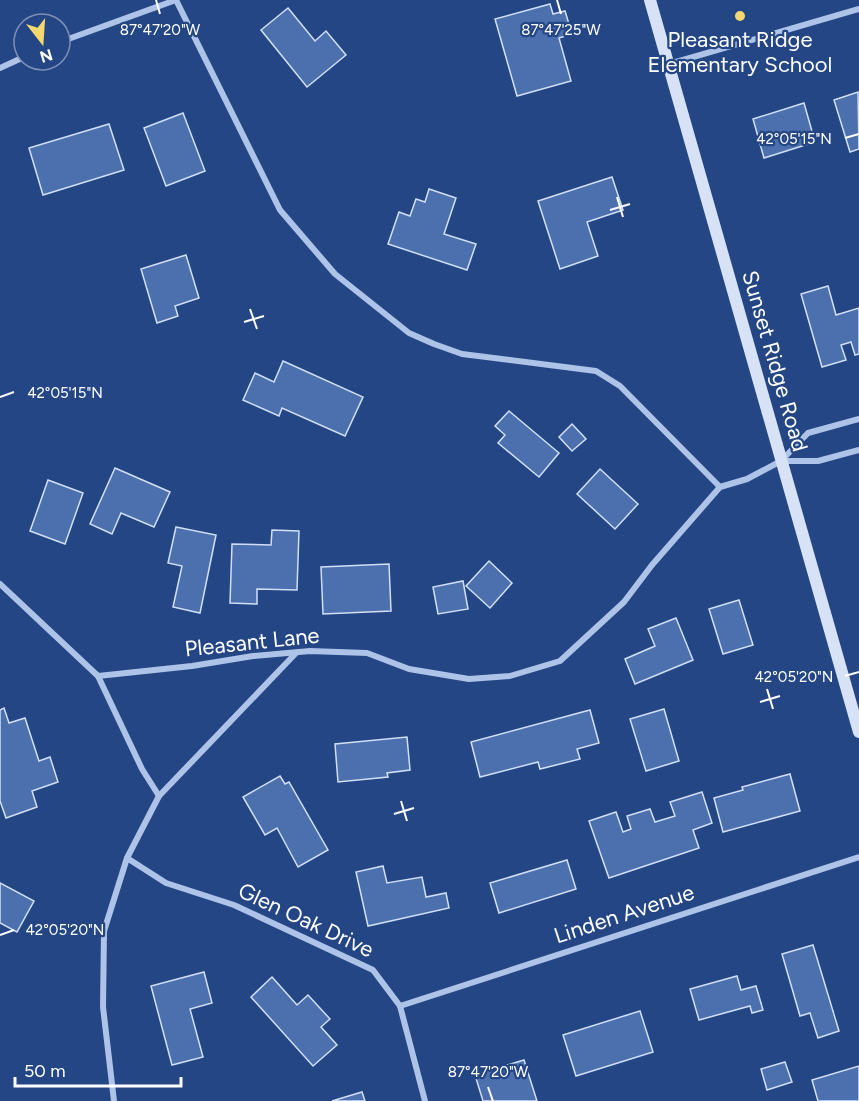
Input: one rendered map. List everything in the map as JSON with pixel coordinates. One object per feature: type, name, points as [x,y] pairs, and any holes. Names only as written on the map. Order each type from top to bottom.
[{"type":"street","points":[[72,38],[176,0],[280,210],[335,274],[409,333],[434,345],[462,354],[597,371],[620,386],[720,487],[747,479],[781,461],[808,433],[859,418]]},
{"type":"street","name":"Sunset Ridge Road","points":[[650,0],[859,732]]},
{"type":"street","points":[[669,64],[859,9]]},
{"type":"street","points":[[781,461],[818,461],[859,450]]},
{"type":"street","name":"Pleasant Lane","points":[[98,676],[297,652],[367,653],[409,669],[469,679],[510,676],[561,661],[624,602],[652,565],[720,487]]},
{"type":"street","points":[[0,584],[98,676],[142,769],[159,796]]},
{"type":"street","points":[[114,1101],[103,1007],[104,931],[127,858],[159,796],[297,652]]},
{"type":"street","name":"Linden Avenue","points":[[400,1006],[859,856]]},
{"type":"street","name":"Glen Oak Drive","points":[[127,858],[166,883],[234,904],[373,970],[400,1006],[425,1101]]},
{"type":"building","points":[[550,4],[553,14],[565,11],[572,34],[559,38],[571,81],[517,96],[495,19]]},
{"type":"building","points":[[288,8],[315,41],[326,31],[346,55],[307,87],[261,30]]},
{"type":"building","points":[[858,92],[859,149],[850,152],[834,100]]},
{"type":"building","points":[[804,103],[815,142],[764,158],[753,119]]},
{"type":"building","points":[[183,113],[205,171],[166,186],[144,128]]},
{"type":"building","points":[[109,124],[124,170],[43,195],[29,148]]},
{"type":"building","points":[[612,177],[623,210],[587,222],[598,256],[560,269],[538,201]]},
{"type":"building","points":[[429,189],[456,198],[444,234],[476,244],[467,270],[388,244],[399,212],[410,216],[416,199],[425,202]]},
{"type":"building","points":[[186,255],[199,298],[175,306],[178,316],[157,323],[141,269]]},
{"type":"building","points":[[828,286],[836,315],[859,308],[859,354],[855,355],[851,342],[841,345],[846,360],[822,367],[801,294]]},
{"type":"building","points":[[283,361],[363,397],[345,436],[282,408],[279,416],[243,400],[255,373],[274,382]]},
{"type":"building","points":[[509,411],[559,453],[539,477],[498,443],[505,435],[495,426]]},
{"type":"building","points":[[572,424],[586,439],[572,451],[559,437]]},
{"type":"building","points":[[115,468],[170,492],[154,527],[121,513],[112,534],[90,524]]},
{"type":"building","points":[[600,469],[638,504],[615,529],[577,494]]},
{"type":"building","points":[[48,480],[83,493],[65,544],[30,531]]},
{"type":"building","points":[[176,527],[216,535],[200,613],[173,607],[182,566],[168,563]]},
{"type":"building","points":[[272,530],[299,531],[297,590],[257,589],[257,604],[230,603],[232,544],[271,545]]},
{"type":"building","points":[[489,561],[512,583],[490,608],[466,586]]},
{"type":"building","points":[[389,564],[391,611],[323,614],[321,567]]},
{"type":"building","points":[[463,581],[468,609],[438,614],[433,587]]},
{"type":"building","points":[[739,600],[753,645],[723,654],[709,609]]},
{"type":"building","points":[[676,618],[693,660],[635,684],[625,659],[655,646],[648,629]]},
{"type":"building","points":[[4,708],[9,723],[25,718],[39,761],[50,757],[58,782],[32,791],[37,807],[6,818],[0,801],[0,710]]},
{"type":"building","points":[[664,709],[679,761],[646,771],[630,719]]},
{"type":"building","points":[[590,710],[599,743],[577,749],[580,759],[540,769],[538,762],[480,777],[471,742]]},
{"type":"building","points":[[407,737],[410,770],[387,773],[388,777],[338,782],[335,744]]},
{"type":"building","points":[[790,774],[800,811],[723,832],[714,798],[743,790],[742,787]]},
{"type":"building","points":[[280,776],[285,784],[289,782],[328,850],[298,867],[277,828],[265,835],[243,797]]},
{"type":"building","points":[[702,792],[712,823],[693,830],[699,848],[609,878],[589,821],[616,812],[623,832],[631,829],[627,816],[650,809],[655,822],[675,816],[670,802]]},
{"type":"building","points":[[567,860],[576,889],[499,913],[490,883]]},
{"type":"building","points":[[383,866],[387,883],[422,877],[426,897],[446,893],[449,908],[368,926],[356,872]]},
{"type":"building","points":[[0,883],[34,901],[17,932],[0,923]]},
{"type":"building","points":[[813,945],[839,1031],[818,1038],[810,1013],[800,1016],[782,954]]},
{"type":"building","points":[[204,972],[212,1003],[190,1009],[203,1057],[172,1065],[151,986]]},
{"type":"building","points":[[737,976],[741,990],[756,986],[763,1010],[752,1013],[750,1006],[699,1020],[690,989]]},
{"type":"building","points":[[272,977],[297,1005],[308,995],[330,1019],[321,1027],[337,1045],[313,1066],[251,997]]},
{"type":"building","points":[[640,1011],[653,1052],[576,1076],[563,1035]]},
{"type":"building","points":[[524,1060],[537,1101],[483,1101],[475,1075]]},
{"type":"building","points":[[785,1062],[792,1082],[767,1090],[761,1069]]},
{"type":"building","points":[[859,1066],[859,1101],[818,1101],[812,1080]]},
{"type":"building","points":[[362,1092],[365,1101],[332,1101]]},
{"type":"place","name":"Pleasant Ridge Elementary School","points":[[740,16]]}]
